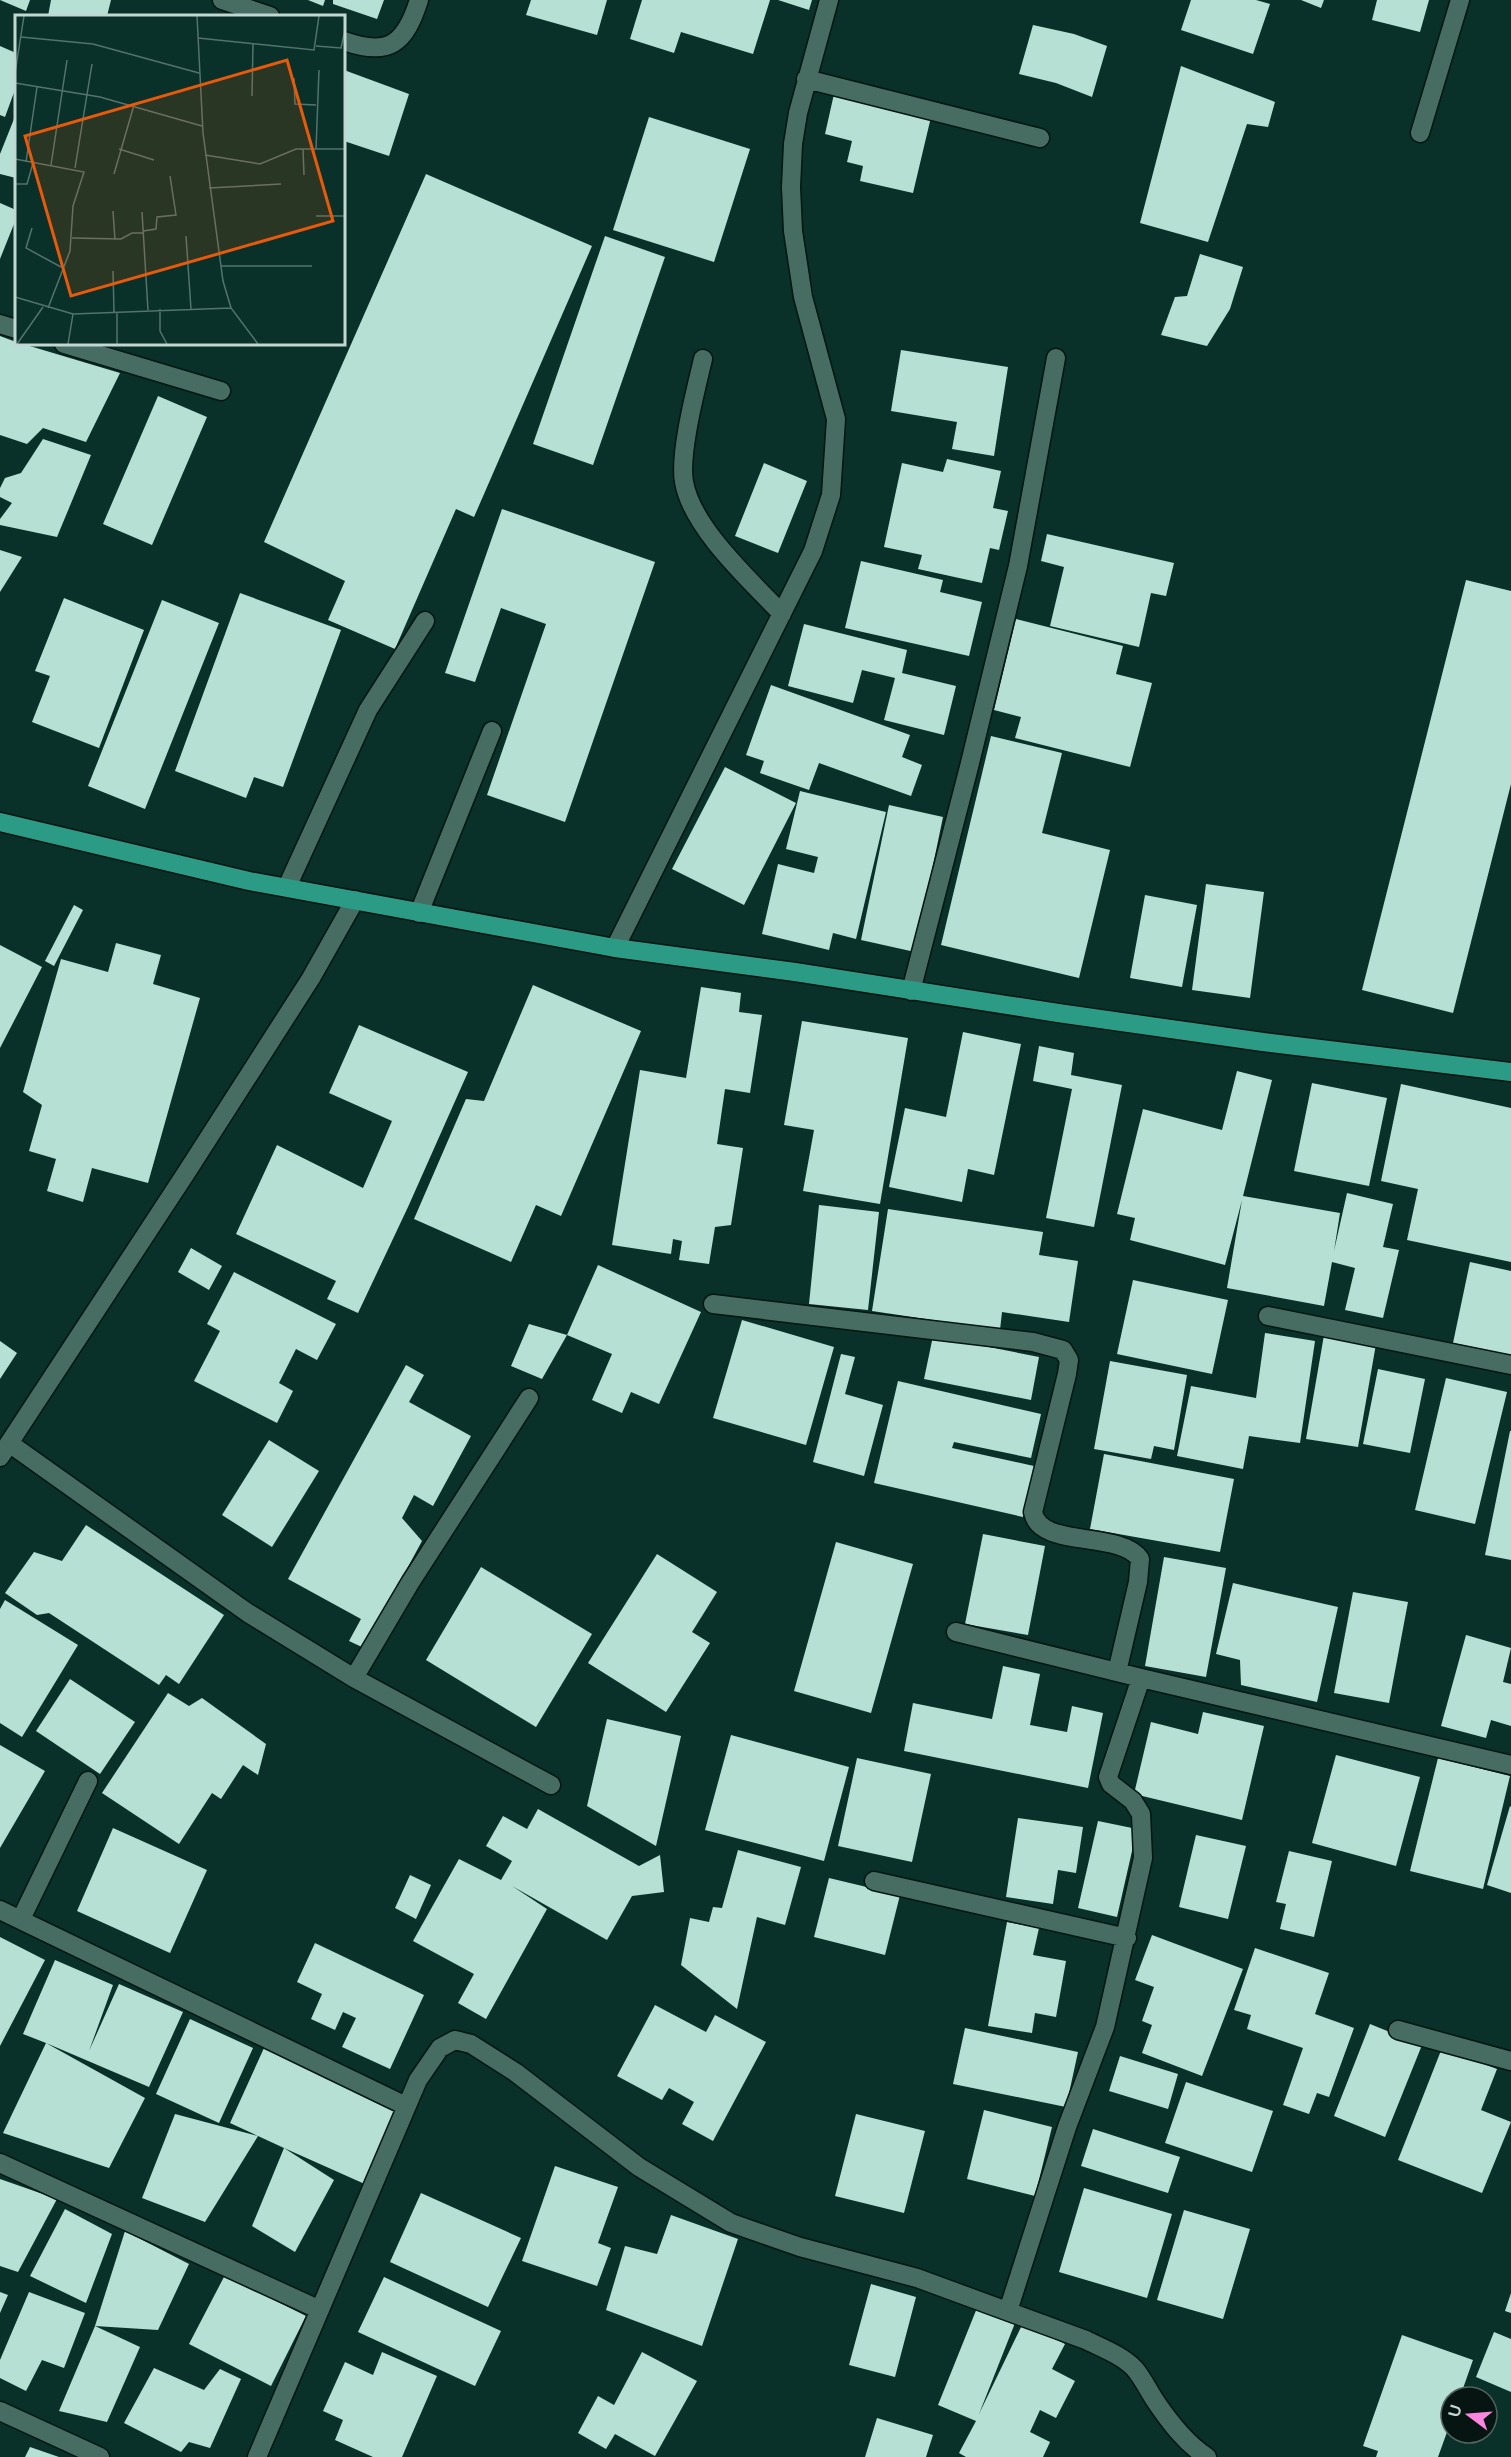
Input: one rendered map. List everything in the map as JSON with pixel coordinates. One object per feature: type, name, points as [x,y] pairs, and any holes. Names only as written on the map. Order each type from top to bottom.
[{"type":"highway","points":[[0,822],[237,878],[615,948],[1251,1040],[1511,1072]]},
{"type":"street","points":[[222,0],[267,15]]},
{"type":"street","points":[[345,41],[372,48],[384,48],[396,42],[405,33],[419,0]]},
{"type":"street","points":[[615,948],[782,614],[820,533],[831,495],[836,419],[803,297],[791,187],[793,144],[806,79],[829,0]]},
{"type":"street","points":[[1420,133],[1460,0]]},
{"type":"street","points":[[806,79],[1040,138]]},
{"type":"street","points":[[0,324],[15,329]]},
{"type":"street","points":[[67,345],[220,391]]},
{"type":"street","points":[[911,991],[1018,566],[1056,358]]},
{"type":"street","points":[[703,359],[686,447],[683,471],[686,490],[692,506],[722,550],[782,614]]},
{"type":"street","points":[[286,887],[368,710],[425,621]]},
{"type":"street","points":[[419,913],[492,731]]},
{"type":"street","points":[[356,900],[310,978],[188,1170],[4,1450],[248,1613],[354,1678],[551,1785]]},
{"type":"street","points":[[713,1304],[1033,1342],[1063,1350],[1069,1360],[1067,1374],[1033,1512],[1034,1519],[1041,1527],[1057,1533],[1126,1547],[1140,1559],[1138,1582],[1117,1672]]},
{"type":"street","points":[[1268,1316],[1511,1365]]},
{"type":"street","points":[[354,1678],[410,1583],[529,1398]]},
{"type":"street","points":[[956,1632],[1511,1765]]},
{"type":"street","points":[[1008,2311],[1067,2127],[1105,2027],[1127,1938],[1143,1858],[1143,1822],[1133,1801],[1115,1788],[1108,1777],[1141,1678]]},
{"type":"street","points":[[21,1919],[88,1781]]},
{"type":"street","points":[[874,1881],[1127,1938]]},
{"type":"street","points":[[0,1910],[406,2106]]},
{"type":"street","points":[[1398,2030],[1511,2061]]},
{"type":"street","points":[[257,2457],[418,2080],[440,2048],[447,2042],[463,2040],[515,2072],[639,2167],[731,2223],[800,2247],[917,2278],[1086,2340],[1131,2365],[1182,2437],[1207,2457]]},
{"type":"street","points":[[0,2163],[321,2310]]},
{"type":"street","points":[[0,2411],[100,2457]]},
{"type":"building","points":[[0,0],[30,0],[26,11]]},
{"type":"building","points":[[51,0],[111,0],[107,15],[48,15]]},
{"type":"building","points":[[308,0],[325,0],[323,6]]},
{"type":"building","points":[[333,0],[384,0],[377,19],[333,4]]},
{"type":"building","points":[[531,0],[607,0],[597,35],[526,15]]},
{"type":"building","points":[[642,0],[770,0],[753,54],[681,32],[674,53],[630,39]]},
{"type":"building","points":[[778,0],[812,0],[809,10]]},
{"type":"building","points":[[1191,0],[1256,0],[1270,4],[1253,54],[1181,30]]},
{"type":"building","points":[[1301,0],[1324,0],[1321,8]]},
{"type":"building","points":[[1377,0],[1429,0],[1420,32],[1372,20]]},
{"type":"building","points":[[1033,25],[1074,34],[1107,46],[1092,97],[1056,83],[1019,74]]},
{"type":"building","points":[[0,46],[15,53],[15,90],[5,117],[0,115]]},
{"type":"building","points":[[1181,66],[1275,102],[1268,127],[1247,124],[1208,242],[1140,223]]},
{"type":"building","points":[[345,70],[409,94],[389,156],[345,141]]},
{"type":"building","points":[[834,94],[931,117],[913,193],[860,181],[863,166],[847,162],[852,141],[825,134]]},
{"type":"building","points":[[649,117],[750,149],[714,262],[613,230]]},
{"type":"building","points":[[14,119],[15,178],[0,174],[0,154]]},
{"type":"building","points":[[426,174],[592,246],[474,517],[456,509],[395,649],[328,620],[345,581],[264,542]]},
{"type":"building","points":[[0,203],[15,210],[15,222],[0,259]]},
{"type":"building","points":[[605,236],[665,257],[593,465],[533,444]]},
{"type":"building","points":[[1200,254],[1243,267],[1230,309],[1207,346],[1161,335],[1175,297],[1187,296]]},
{"type":"building","points":[[0,336],[15,342],[15,345],[26,345],[120,373],[86,442],[43,428],[27,444],[0,435]]},
{"type":"building","points":[[901,350],[1008,367],[994,456],[952,449],[957,422],[891,411]]},
{"type":"building","points":[[158,396],[207,417],[152,545],[103,524]]},
{"type":"building","points":[[43,439],[91,455],[57,537],[0,525],[0,519],[12,503],[0,497],[0,488],[5,478],[21,473]]},
{"type":"building","points":[[947,459],[1001,471],[993,508],[1008,511],[999,550],[990,548],[982,583],[918,569],[922,555],[884,547],[902,463],[943,472]]},
{"type":"building","points":[[764,463],[807,481],[778,553],[735,536]]},
{"type":"building","points":[[502,509],[655,562],[565,822],[487,795],[546,624],[501,608],[475,682],[445,673]]},
{"type":"building","points":[[1047,534],[1174,563],[1166,596],[1151,593],[1139,647],[1050,626],[1064,567],[1041,561]]},
{"type":"building","points":[[0,550],[22,557],[0,592]]},
{"type":"building","points":[[861,561],[943,580],[940,592],[982,602],[969,656],[845,628]]},
{"type":"building","points":[[1466,580],[1511,591],[1511,784],[1453,1013],[1362,990]]},
{"type":"building","points":[[240,593],[341,630],[283,787],[254,777],[246,798],[175,771]]},
{"type":"building","points":[[64,598],[144,630],[99,748],[32,722],[50,676],[35,671]]},
{"type":"building","points":[[162,600],[219,623],[145,809],[88,786]]},
{"type":"building","points":[[1016,619],[1123,646],[1116,674],[1152,683],[1130,767],[1015,738],[1021,717],[994,710]]},
{"type":"building","points":[[804,624],[907,650],[902,673],[956,686],[944,735],[884,720],[895,678],[862,670],[853,703],[788,686]]},
{"type":"building","points":[[771,685],[910,735],[902,757],[922,765],[911,796],[819,763],[809,790],[760,773],[764,761],[746,755]]},
{"type":"building","points":[[991,736],[1062,753],[1042,833],[1110,850],[1079,978],[941,945]]},
{"type":"building","points":[[725,767],[796,803],[744,905],[672,869]]},
{"type":"building","points":[[800,791],[886,812],[856,939],[833,933],[829,950],[762,934],[778,864],[814,873],[818,857],[786,849]]},
{"type":"building","points":[[889,805],[943,817],[915,952],[861,940]]},
{"type":"building","points":[[1206,884],[1264,892],[1250,998],[1192,990]]},
{"type":"building","points":[[1145,895],[1197,905],[1182,987],[1130,978]]},
{"type":"building","points":[[74,905],[83,910],[54,966],[45,961]]},
{"type":"building","points":[[116,943],[161,955],[153,984],[200,998],[148,1183],[92,1168],[83,1202],[47,1191],[56,1159],[29,1151],[42,1105],[23,1092],[61,959],[108,972]]},
{"type":"building","points":[[0,945],[42,967],[0,1048]]},
{"type":"building","points":[[533,985],[641,1031],[561,1216],[536,1205],[511,1262],[414,1219],[466,1099],[484,1101]]},
{"type":"building","points":[[701,987],[741,993],[739,1012],[762,1015],[750,1093],[725,1089],[717,1144],[743,1148],[731,1225],[715,1227],[709,1264],[679,1260],[682,1241],[673,1239],[671,1254],[612,1245],[640,1070],[686,1078]]},
{"type":"building","points":[[802,1021],[908,1038],[880,1204],[803,1191],[814,1130],[784,1125]]},
{"type":"building","points":[[359,1025],[468,1072],[358,1313],[327,1299],[336,1281],[236,1234],[277,1145],[363,1188],[392,1121],[329,1093]]},
{"type":"building","points":[[963,1032],[1021,1044],[994,1175],[968,1169],[962,1202],[889,1187],[905,1108],[946,1117]]},
{"type":"building","points":[[1039,1046],[1074,1053],[1071,1075],[1122,1085],[1094,1227],[1046,1218],[1072,1089],[1033,1081]]},
{"type":"building","points":[[1237,1071],[1272,1080],[1243,1196],[1340,1213],[1334,1251],[1347,1193],[1393,1204],[1383,1247],[1399,1250],[1383,1318],[1345,1310],[1355,1268],[1332,1262],[1324,1306],[1227,1288],[1242,1200],[1225,1265],[1130,1240],[1135,1218],[1117,1214],[1143,1109],[1222,1130]]},
{"type":"building","points":[[1312,1083],[1387,1098],[1369,1186],[1294,1171]]},
{"type":"building","points":[[1401,1084],[1511,1108],[1511,1262],[1407,1240],[1418,1189],[1381,1181]]},
{"type":"building","points":[[819,1205],[879,1212],[868,1310],[809,1304]]},
{"type":"building","points":[[888,1209],[1043,1232],[1039,1255],[1078,1261],[1069,1322],[1002,1312],[1000,1330],[872,1311]]},
{"type":"building","points":[[191,1248],[222,1266],[209,1290],[178,1272]]},
{"type":"building","points":[[1470,1262],[1511,1271],[1511,1355],[1453,1343]]},
{"type":"building","points":[[598,1265],[701,1312],[659,1404],[631,1392],[622,1413],[592,1400],[612,1354],[567,1335]]},
{"type":"building","points":[[234,1272],[336,1324],[317,1360],[296,1349],[279,1383],[293,1391],[277,1423],[194,1381],[220,1331],[207,1324]]},
{"type":"building","points":[[1133,1280],[1228,1300],[1212,1374],[1117,1354]]},
{"type":"building","points":[[742,1320],[834,1347],[806,1445],[713,1418]]},
{"type":"building","points":[[529,1324],[567,1335],[542,1379],[511,1366]]},
{"type":"building","points":[[1265,1333],[1315,1341],[1300,1443],[1249,1436],[1243,1469],[1177,1456],[1191,1386],[1256,1398]]},
{"type":"building","points":[[1324,1335],[1376,1344],[1358,1447],[1306,1439]]},
{"type":"building","points":[[933,1336],[1039,1357],[1031,1400],[924,1379]]},
{"type":"building","points":[[0,1341],[17,1353],[0,1379]]},
{"type":"building","points":[[841,1354],[855,1357],[845,1394],[883,1405],[864,1476],[813,1462]]},
{"type":"building","points":[[1110,1361],[1187,1375],[1174,1450],[1154,1446],[1151,1459],[1094,1449]]},
{"type":"building","points":[[406,1365],[424,1375],[409,1402],[471,1436],[433,1506],[414,1495],[402,1518],[422,1541],[364,1648],[349,1641],[361,1619],[288,1579]]},
{"type":"building","points":[[1378,1369],[1425,1379],[1410,1453],[1363,1444]]},
{"type":"building","points":[[1446,1378],[1507,1392],[1475,1524],[1415,1510]]},
{"type":"building","points":[[898,1381],[1041,1414],[1031,1458],[954,1442],[952,1448],[1034,1466],[1023,1517],[874,1483]]},
{"type":"building","points":[[1511,1431],[1511,1560],[1485,1555]]},
{"type":"building","points":[[269,1440],[319,1471],[272,1547],[222,1515]]},
{"type":"building","points":[[1104,1454],[1234,1479],[1220,1552],[1090,1529]]},
{"type":"building","points":[[86,1525],[224,1615],[179,1684],[166,1675],[159,1685],[49,1613],[37,1615],[5,1593],[34,1552],[62,1561]]},
{"type":"building","points":[[983,1534],[1045,1546],[1028,1635],[965,1624]]},
{"type":"building","points":[[836,1542],[913,1564],[871,1713],[794,1691]]},
{"type":"building","points":[[657,1554],[717,1592],[692,1632],[710,1643],[666,1712],[588,1663]]},
{"type":"building","points":[[1164,1557],[1226,1568],[1206,1677],[1145,1666]]},
{"type":"building","points":[[481,1567],[592,1634],[536,1727],[426,1660]]},
{"type":"building","points":[[1233,1583],[1338,1607],[1317,1702],[1241,1685],[1240,1660],[1216,1654]]},
{"type":"building","points":[[1353,1592],[1408,1602],[1389,1703],[1334,1693]]},
{"type":"building","points":[[5,1600],[78,1645],[22,1737],[0,1723],[0,1609]]},
{"type":"building","points":[[1466,1635],[1511,1648],[1503,1682],[1511,1684],[1511,1726],[1491,1720],[1486,1738],[1441,1726]]},
{"type":"building","points":[[1003,1666],[1040,1674],[1030,1725],[1067,1732],[1072,1706],[1103,1713],[1088,1788],[904,1751],[913,1703],[992,1719]]},
{"type":"building","points":[[70,1679],[135,1722],[100,1774],[36,1731]]},
{"type":"building","points":[[168,1693],[189,1706],[202,1698],[266,1744],[258,1775],[243,1765],[221,1799],[212,1793],[179,1844],[102,1793]]},
{"type":"building","points":[[1203,1712],[1264,1726],[1242,1820],[1134,1794],[1151,1722],[1198,1734]]},
{"type":"building","points":[[607,1719],[681,1736],[656,1846],[587,1806]]},
{"type":"building","points":[[731,1735],[849,1767],[824,1861],[705,1830]]},
{"type":"building","points":[[0,1745],[45,1771],[0,1848]]},
{"type":"building","points":[[1336,1755],[1420,1777],[1396,1866],[1312,1843]]},
{"type":"building","points":[[857,1758],[931,1774],[912,1862],[838,1846]]},
{"type":"building","points":[[1438,1758],[1510,1776],[1483,1889],[1410,1871]]},
{"type":"building","points":[[1511,1807],[1511,1893],[1487,1885]]},
{"type":"building","points":[[538,1809],[639,1866],[660,1855],[664,1892],[632,1896],[607,1940],[512,1886],[547,1909],[486,2019],[458,2003],[474,1974],[413,1941],[459,1859],[501,1880],[512,1861],[486,1846],[503,1816],[527,1829]]},
{"type":"building","points":[[1018,1818],[1083,1827],[1076,1873],[1058,1870],[1053,1904],[1006,1897]]},
{"type":"building","points":[[1098,1821],[1137,1829],[1117,1917],[1078,1908]]},
{"type":"building","points":[[113,1828],[207,1870],[170,1953],[77,1911]]},
{"type":"building","points":[[1196,1835],[1246,1846],[1228,1919],[1179,1907]]},
{"type":"building","points":[[738,1850],[801,1867],[785,1925],[757,1917],[737,2009],[681,1965],[690,1918],[709,1922],[713,1907],[722,1908]]},
{"type":"building","points":[[1289,1851],[1332,1861],[1314,1937],[1280,1929],[1286,1904],[1276,1902]]},
{"type":"building","points":[[410,1875],[431,1885],[416,1919],[395,1908]]},
{"type":"building","points":[[829,1878],[900,1895],[885,1955],[814,1937]]},
{"type":"building","points":[[1007,1922],[1039,1928],[1033,1955],[1066,1961],[1056,2017],[1035,2013],[1032,2033],[988,2026]]},
{"type":"building","points":[[1152,1935],[1243,1969],[1202,2076],[1142,2053],[1152,2025],[1142,2021],[1154,1987],[1135,1980]]},
{"type":"building","points":[[0,1937],[45,1960],[0,2046]]},
{"type":"building","points":[[315,1943],[424,1995],[390,2069],[342,2047],[356,2018],[343,2012],[335,2030],[311,2019],[322,1994],[297,1982]]},
{"type":"building","points":[[1255,1948],[1329,1973],[1315,2014],[1354,2028],[1329,2097],[1317,2093],[1309,2114],[1283,2105],[1303,2048],[1247,2029],[1251,2015],[1234,2010]]},
{"type":"building","points":[[55,1960],[113,1985],[89,2051],[119,1984],[183,2012],[149,2087],[23,2034]]},
{"type":"building","points":[[655,2005],[706,2032],[715,2015],[766,2042],[713,2141],[682,2124],[694,2102],[669,2088],[662,2100],[617,2076]]},
{"type":"building","points":[[190,2019],[253,2048],[219,2123],[156,2094]]},
{"type":"building","points":[[1370,2024],[1422,2045],[1385,2137],[1334,2116]]},
{"type":"building","points":[[965,2028],[1078,2052],[1066,2107],[953,2084]]},
{"type":"building","points":[[46,2043],[145,2098],[109,2168],[3,2133]]},
{"type":"building","points":[[264,2048],[401,2110],[367,2185],[230,2123]]},
{"type":"building","points":[[1442,2048],[1497,2069],[1481,2110],[1511,2122],[1482,2193],[1398,2160]]},
{"type":"building","points":[[1120,2056],[1178,2074],[1168,2109],[1109,2091]]},
{"type":"building","points":[[1186,2082],[1273,2111],[1252,2172],[1165,2143]]},
{"type":"building","points":[[984,2110],[1052,2127],[1035,2196],[967,2179]]},
{"type":"building","points":[[175,2114],[258,2136],[205,2222],[142,2198]]},
{"type":"building","points":[[856,2114],[925,2131],[904,2213],[835,2196]]},
{"type":"building","points":[[1093,2129],[1180,2157],[1168,2193],[1081,2166]]},
{"type":"building","points":[[284,2148],[334,2180],[295,2252],[252,2226]]},
{"type":"building","points":[[555,2166],[618,2187],[598,2243],[611,2248],[597,2286],[522,2261]]},
{"type":"building","points":[[0,2179],[57,2199],[18,2272],[0,2266]]},
{"type":"building","points":[[1084,2188],[1172,2214],[1147,2298],[1059,2272]]},
{"type":"building","points":[[421,2193],[521,2238],[488,2307],[390,2262]]},
{"type":"building","points":[[65,2209],[112,2234],[86,2303],[30,2276]]},
{"type":"building","points":[[1184,2210],[1250,2229],[1223,2319],[1157,2300]]},
{"type":"building","points":[[671,2215],[738,2239],[702,2346],[606,2310],[625,2246],[657,2254]]},
{"type":"building","points":[[125,2231],[189,2264],[158,2330],[95,2326]]},
{"type":"building","points":[[225,2275],[306,2316],[271,2386],[189,2344]]},
{"type":"building","points":[[384,2277],[501,2331],[475,2386],[358,2332]]},
{"type":"building","points":[[871,2284],[916,2297],[895,2377],[849,2365]]},
{"type":"building","points":[[0,2292],[8,2295],[0,2313]]},
{"type":"building","points":[[29,2292],[85,2313],[64,2368],[42,2360],[26,2391],[0,2378],[0,2360]]},
{"type":"building","points":[[1511,2293],[1511,2313],[1505,2311]]},
{"type":"building","points":[[979,2303],[1017,2318],[979,2414],[1023,2323],[1065,2344],[1052,2369],[1075,2381],[1056,2418],[1040,2410],[1030,2432],[1050,2442],[1043,2457],[966,2457],[959,2453],[976,2421],[938,2405]]},
{"type":"building","points":[[95,2326],[140,2347],[107,2422],[59,2411]]},
{"type":"building","points":[[1494,2332],[1511,2339],[1511,2392],[1476,2377]]},
{"type":"building","points":[[1402,2335],[1473,2360],[1464,2385],[1439,2385],[1439,2445],[1442,2445],[1438,2457],[1376,2457],[1378,2451],[1363,2446]]},
{"type":"building","points":[[382,2352],[437,2376],[402,2457],[373,2457],[335,2440],[343,2420],[323,2411],[345,2362],[373,2375]]},
{"type":"building","points":[[642,2352],[697,2381],[655,2456],[615,2434],[606,2449],[578,2433],[598,2396],[614,2405]]},
{"type":"building","points":[[154,2368],[204,2390],[220,2369],[241,2379],[210,2448],[189,2442],[181,2452],[124,2423]]},
{"type":"building","points":[[877,2418],[933,2435],[926,2457],[865,2457]]},
{"type":"building","points":[[30,2447],[59,2457],[25,2457]]}]
